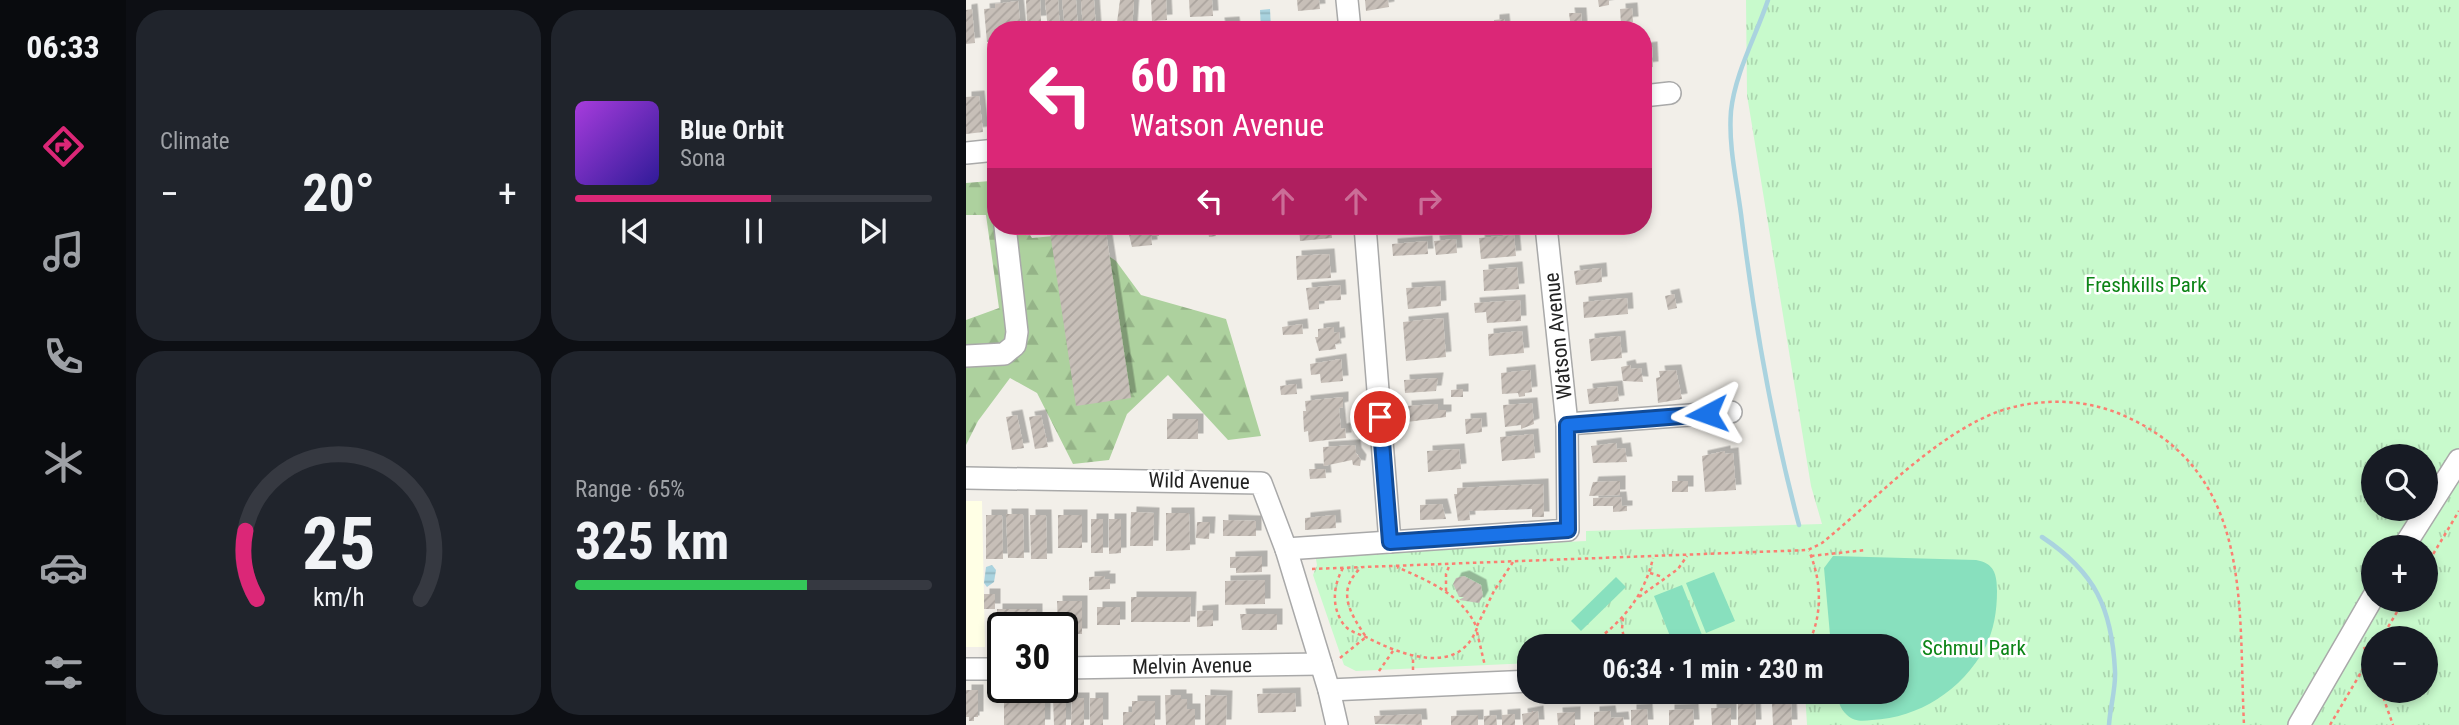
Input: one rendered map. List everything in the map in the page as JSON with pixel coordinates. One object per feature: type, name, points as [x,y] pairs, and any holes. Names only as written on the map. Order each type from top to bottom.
[{"type":"street","points":[[1347,0],[1349,21]]},
{"type":"street","points":[[1652,95],[1670,93]]},
{"type":"street","points":[[966,153],[987,151]]},
{"type":"street","points":[[966,356],[1004,354],[1015,345],[1017,331],[1006,235]]},
{"type":"street","points":[[1366,235],[1390,542]]},
{"type":"street","name":"Watson Avenue","points":[[1547,235],[1567,425],[1566,540]]},
{"type":"street","points":[[1567,425],[1731,412]]},
{"type":"street","points":[[2411,535],[2459,460]]},
{"type":"street","name":"Wild Avenue","points":[[966,478],[1257,481],[1266,491],[1329,663],[1329,690],[1336,725]]},
{"type":"street","points":[[1286,550],[1390,542],[1566,540]]},
{"type":"street","points":[[2299,725],[2364,612]]},
{"type":"street","name":"Melvin Avenue","points":[[1078,668],[1329,663]]},
{"type":"street","points":[[966,669],[987,668]]},
{"type":"street","points":[[1329,690],[1517,682]]},
{"type":"path","points":[[1308,569],[1808,550],[1822,543],[1915,465],[1979,420],[2001,410],[2042,402],[2079,402],[2108,409],[2158,433],[2197,470],[2223,515],[2236,571],[2244,725]]},
{"type":"path","points":[[2438,546],[2459,511]]},
{"type":"path","points":[[1562,560],[1566,540]]},
{"type":"path","points":[[1808,550],[1819,599],[1812,634]]},
{"type":"path","points":[[1811,556],[1867,550]]},
{"type":"path","points":[[1637,599],[1678,569],[1687,555]]},
{"type":"path","points":[[1603,634],[1623,618],[1637,599],[1650,573],[1653,557]]},
{"type":"path","points":[[1343,568],[1336,586],[1335,606],[1344,624],[1393,651],[1413,656],[1439,657],[1462,649],[1477,628],[1487,603],[1513,562]]},
{"type":"path","points":[[1446,592],[1446,574],[1450,564]]},
{"type":"path","points":[[1394,566],[1446,592],[1469,613],[1477,628],[1485,666]]},
{"type":"path","points":[[1362,567],[1350,580],[1346,598],[1351,615],[1366,637]]},
{"type":"path","points":[[1650,573],[1665,578]]},
{"type":"path","points":[[1623,618],[1623,634]]},
{"type":"path","points":[[1329,663],[1366,637]]},
{"type":"path","points":[[1378,671],[1393,651]]},
{"type":"path","points":[[1413,656],[1413,670]]},
{"type":"path","points":[[1439,657],[1441,668]]},
{"type":"path","points":[[2330,725],[2361,672]]},
{"type":"path","points":[[2385,703],[2393,725]]},
{"type":"shaded area","points":[[966,501],[982,501],[985,647],[966,647]]},
{"type":"green space","name":"Freshkills Park","points":[[1746,0],[2459,0],[2459,725],[1807,725],[1806,704],[1909,704],[1909,634],[1517,634],[1517,664],[1356,671],[1344,665],[1313,575],[1317,565],[1315,554],[1586,541],[1586,531],[1822,524],[1811,486],[1747,95]]},
{"type":"green space","points":[[987,181],[987,222],[986,215],[966,215],[966,183]]},
{"type":"green space","points":[[989,235],[1030,235],[1032,238],[1077,235],[1116,261],[1141,295],[1226,319],[1261,436],[1228,440],[1168,375],[1127,414],[1109,460],[1073,464],[1037,393],[1010,378],[978,421],[966,445],[966,320],[999,308]]},
{"type":"green space","name":"Schmul Park","points":[[1833,556],[1982,561],[1993,570],[1997,585],[1993,627],[1985,648],[1964,677],[1938,699],[1906,714],[1889,718],[1862,721],[1853,719],[1840,704],[1909,704],[1909,634],[1830,634],[1824,568]]},
{"type":"green space","points":[[1714,572],[1735,621],[1706,633],[1686,583]]},
{"type":"green space","points":[[1616,577],[1626,587],[1581,631],[1571,621]]},
{"type":"green space","points":[[1682,585],[1702,634],[1669,634],[1654,596]]},
{"type":"water","points":[[1270,9],[1271,21],[1261,21],[1260,10]]},
{"type":"water","points":[[992,565],[996,570],[994,582],[987,587],[984,583],[986,567]]},
{"type":"building","points":[[1026,0],[1040,0],[1041,21],[1027,21]]},
{"type":"building","points":[[1045,0],[1058,0],[1059,21],[1047,21]]},
{"type":"building","points":[[1062,0],[1076,0],[1077,21],[1064,21]]},
{"type":"building","points":[[1081,0],[1094,0],[1095,21],[1082,21]]},
{"type":"building","points":[[1120,0],[1134,0],[1133,21],[1117,21]]},
{"type":"building","points":[[1151,0],[1166,0],[1167,20],[1152,21]]},
{"type":"building","points":[[1189,0],[1212,0],[1213,16],[1190,17]]},
{"type":"building","points":[[1297,0],[1319,0],[1320,9],[1298,11]]},
{"type":"building","points":[[1365,0],[1388,0],[1389,7],[1366,11]]},
{"type":"building","points":[[1598,0],[1609,0],[1609,5],[1599,7]]},
{"type":"building","points":[[1018,1],[1020,21],[987,21],[987,42],[984,9],[995,8],[995,4]]},
{"type":"building","points":[[1632,8],[1633,21],[1621,21],[1620,9]]},
{"type":"building","points":[[972,9],[975,43],[966,44],[966,10]]},
{"type":"building","points":[[1569,13],[1581,13],[1582,21],[1570,21]]},
{"type":"building","points":[[979,96],[983,132],[966,134],[966,97]]},
{"type":"building","points":[[1050,235],[1106,235],[1131,398],[1076,406]]},
{"type":"building","points":[[1129,235],[1159,235],[1151,236],[1152,245],[1132,247]]},
{"type":"building","points":[[1300,235],[1332,235],[1332,238],[1300,241]]},
{"type":"building","points":[[1514,235],[1516,256],[1481,259],[1479,238]]},
{"type":"building","points":[[1456,239],[1457,253],[1436,255],[1434,241]]},
{"type":"building","points":[[1427,241],[1428,254],[1393,256],[1392,244]]},
{"type":"building","points":[[1329,254],[1331,278],[1297,280],[1296,256]]},
{"type":"building","points":[[1517,267],[1519,289],[1484,291],[1483,270]]},
{"type":"building","points":[[1601,268],[1602,282],[1576,285],[1574,271]]},
{"type":"building","points":[[1340,285],[1341,300],[1319,301],[1319,309],[1309,310],[1306,288]]},
{"type":"building","points":[[1440,286],[1441,306],[1408,309],[1406,288]]},
{"type":"building","points":[[1674,294],[1677,308],[1668,310],[1665,296]]},
{"type":"building","points":[[1627,298],[1628,314],[1584,318],[1583,302]]},
{"type":"building","points":[[1520,300],[1521,321],[1487,323],[1486,312],[1475,313],[1474,303]]},
{"type":"building","points":[[1443,318],[1446,357],[1406,361],[1403,322]]},
{"type":"building","points":[[1302,324],[1303,334],[1283,335],[1282,327]]},
{"type":"building","points":[[1334,327],[1334,333],[1339,332],[1340,343],[1335,344],[1336,349],[1319,351],[1315,337],[1318,337],[1318,329]]},
{"type":"building","points":[[1522,331],[1524,353],[1489,356],[1488,334]]},
{"type":"building","points":[[1620,336],[1622,358],[1591,361],[1589,339]]},
{"type":"building","points":[[1341,359],[1343,381],[1321,383],[1320,374],[1311,375],[1310,364]]},
{"type":"building","points":[[1630,365],[1631,369],[1641,368],[1643,382],[1623,381],[1621,367]]},
{"type":"building","points":[[1530,370],[1532,392],[1519,397],[1518,393],[1502,394],[1501,373]]},
{"type":"building","points":[[1676,370],[1682,399],[1658,403],[1656,378],[1660,377],[1659,371]]},
{"type":"building","points":[[1438,378],[1436,391],[1405,393],[1404,380]]},
{"type":"building","points":[[1296,384],[1297,394],[1281,395],[1280,386]]},
{"type":"building","points":[[1617,386],[1619,401],[1589,404],[1587,389]]},
{"type":"building","points":[[1463,389],[1463,397],[1451,397],[1451,390]]},
{"type":"building","points":[[1343,397],[1343,407],[1339,408],[1341,429],[1345,428],[1346,438],[1309,442],[1308,431],[1304,432],[1305,401]]},
{"type":"building","points":[[1532,403],[1534,424],[1521,429],[1521,425],[1505,427],[1503,405]]},
{"type":"building","points":[[1438,404],[1438,410],[1446,410],[1446,417],[1407,422],[1406,406]]},
{"type":"building","points":[[1017,415],[1024,448],[1012,450],[1006,417]]},
{"type":"building","points":[[1041,415],[1048,447],[1035,449],[1029,417]]},
{"type":"building","points":[[1481,418],[1482,432],[1466,434],[1465,419]]},
{"type":"building","points":[[1167,419],[1198,419],[1198,439],[1167,439]]},
{"type":"building","points":[[1533,434],[1535,458],[1502,461],[1500,437]]},
{"type":"building","points":[[1616,443],[1617,449],[1625,448],[1627,462],[1593,463],[1591,446]]},
{"type":"building","points":[[1355,445],[1361,460],[1360,466],[1353,465],[1352,460],[1324,466],[1323,447]]},
{"type":"building","points":[[1459,449],[1461,469],[1428,472],[1427,451]]},
{"type":"building","points":[[1725,451],[1725,454],[1733,453],[1736,490],[1705,492],[1702,456]]},
{"type":"building","points":[[1309,469],[1325,469],[1326,478],[1310,479]]},
{"type":"building","points":[[1620,481],[1620,495],[1589,496],[1593,482]]},
{"type":"building","points":[[1672,481],[1688,481],[1688,492],[1672,492]]},
{"type":"building","points":[[1543,484],[1544,517],[1532,517],[1532,509],[1469,511],[1470,520],[1458,521],[1454,494],[1457,494],[1457,488]]},
{"type":"building","points":[[1621,497],[1622,506],[1627,506],[1627,511],[1613,512],[1613,506],[1593,506],[1593,498]]},
{"type":"building","points":[[1442,504],[1446,519],[1420,520],[1420,505]]},
{"type":"building","points":[[1131,512],[1154,513],[1153,546],[1130,546]]},
{"type":"building","points":[[1166,513],[1189,513],[1190,550],[1166,551]]},
{"type":"building","points":[[1006,514],[1023,514],[1024,558],[1008,558]]},
{"type":"building","points":[[986,515],[1002,515],[1003,559],[986,559]]},
{"type":"building","points":[[1030,515],[1046,515],[1047,559],[1031,559]]},
{"type":"building","points":[[1058,515],[1082,515],[1082,548],[1058,548]]},
{"type":"building","points":[[1335,515],[1336,528],[1305,530],[1305,518]]},
{"type":"building","points":[[1091,519],[1103,519],[1103,553],[1091,553]]},
{"type":"building","points":[[1109,519],[1121,519],[1121,553],[1109,554]]},
{"type":"building","points":[[1223,520],[1256,521],[1256,536],[1223,536]]},
{"type":"building","points":[[1197,522],[1210,522],[1209,539],[1196,538]]},
{"type":"building","points":[[1262,556],[1262,572],[1236,573],[1236,568],[1230,568],[1230,557]]},
{"type":"building","points":[[1105,576],[1104,579],[1110,579],[1110,589],[1089,590],[1089,577]]},
{"type":"building","points":[[1464,576],[1481,585],[1483,596],[1479,603],[1459,600],[1464,597],[1459,597],[1453,584],[1456,578]]},
{"type":"building","points":[[1265,580],[1265,604],[1225,605],[1225,581]]},
{"type":"building","points":[[984,594],[995,594],[995,609],[984,609]]},
{"type":"building","points":[[1131,597],[1191,597],[1190,622],[1131,622]]},
{"type":"building","points":[[1057,601],[1082,601],[1082,634],[1078,634],[1078,612],[1057,612]]},
{"type":"building","points":[[1097,607],[1120,607],[1120,625],[1097,625]]},
{"type":"building","points":[[997,609],[1037,609],[1037,612],[997,612]]},
{"type":"building","points":[[1213,610],[1213,626],[1197,627],[1197,611]]},
{"type":"building","points":[[1240,614],[1277,614],[1277,630],[1242,630]]},
{"type":"building","points":[[966,690],[978,690],[978,717],[974,717],[974,721],[969,721],[969,717],[966,717]]},
{"type":"building","points":[[1295,693],[1296,712],[1258,713],[1257,694]]},
{"type":"building","points":[[1165,695],[1181,695],[1181,699],[1187,699],[1187,709],[1195,709],[1195,725],[1166,725]]},
{"type":"building","points":[[1205,695],[1227,696],[1226,725],[1205,725]]},
{"type":"building","points":[[1078,698],[1084,698],[1084,725],[1071,725],[1072,703],[1078,703]]},
{"type":"building","points":[[1090,698],[1103,698],[1103,725],[1090,725]]},
{"type":"building","points":[[1132,701],[1155,701],[1155,725],[1123,725],[1123,712],[1132,712]]},
{"type":"building","points":[[1004,703],[1045,703],[1045,725],[1004,725]]},
{"type":"building","points":[[1053,703],[1066,703],[1066,725],[1054,725]]},
{"type":"building","points":[[1738,704],[1755,704],[1756,725],[1738,725]]},
{"type":"building","points":[[1772,704],[1791,704],[1792,725],[1773,725]]},
{"type":"building","points":[[1711,708],[1731,708],[1731,725],[1712,725]]},
{"type":"building","points":[[1647,709],[1648,725],[1631,725],[1631,710]]},
{"type":"building","points":[[1693,709],[1694,725],[1669,725],[1669,710]]},
{"type":"building","points":[[1538,711],[1539,725],[1523,725],[1522,714]]},
{"type":"building","points":[[1610,711],[1611,718],[1623,717],[1624,725],[1594,725],[1594,712]]},
{"type":"building","points":[[1575,712],[1575,725],[1558,725],[1557,713]]},
{"type":"building","points":[[1421,714],[1422,725],[1375,724],[1374,716]]},
{"type":"building","points":[[1515,714],[1515,725],[1502,725],[1502,715]]},
{"type":"building","points":[[1478,715],[1478,725],[1451,725],[1451,716]]},
{"type":"building","points":[[1496,715],[1497,725],[1484,725],[1484,716]]},
{"type":"waterway","points":[[1768,0],[1733,97],[1731,139],[1765,375],[1799,525]]},
{"type":"waterway","points":[[2042,537],[2060,550],[2088,578],[2105,610],[2115,671],[2109,725]]},
{"type":"route","points":[[1380,417],[1390,542],[1568,530],[1567,425],[1707,414]]}]
